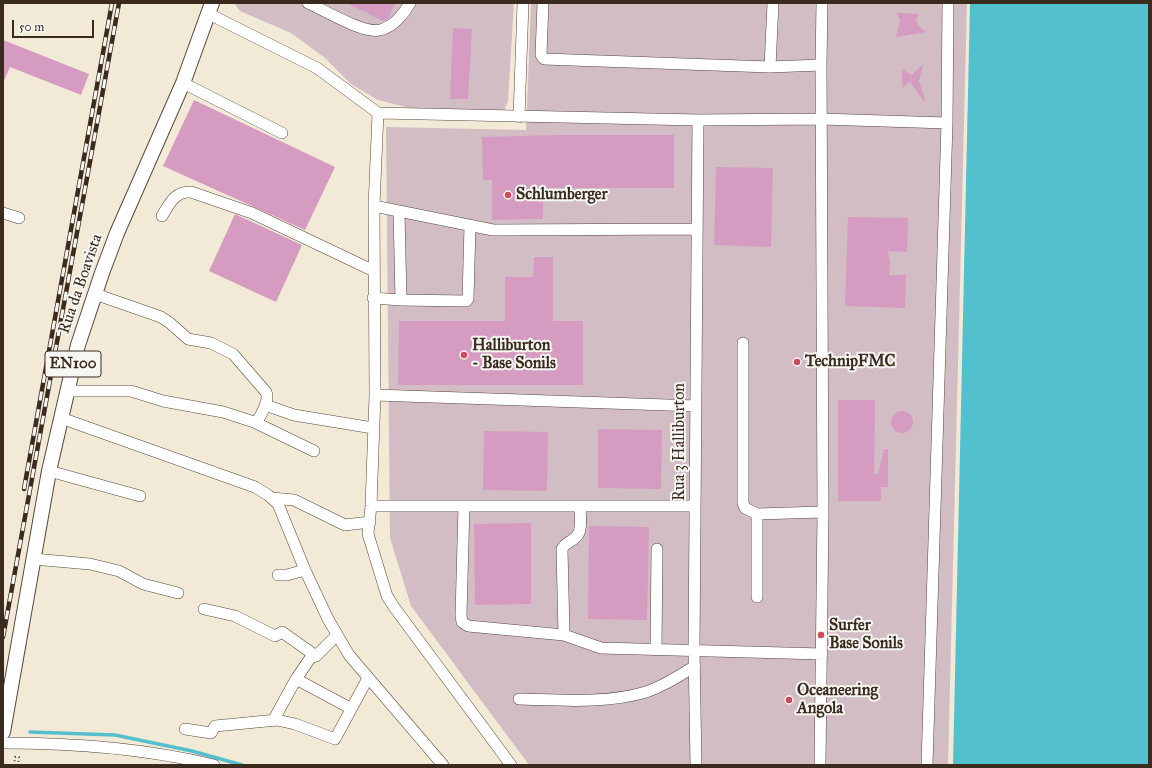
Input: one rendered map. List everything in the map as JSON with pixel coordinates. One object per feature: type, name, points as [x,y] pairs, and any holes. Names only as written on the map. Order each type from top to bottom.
[{"type":"main road","name":"Rua da Boavista","points":[[3,732],[49,471],[78,345],[117,233],[183,83],[210,9]]},
{"type":"street","points":[[308,3],[364,28],[380,30],[400,18],[410,3]]},
{"type":"street","points":[[519,117],[523,3]]},
{"type":"street","points":[[543,3],[541,55],[544,59],[770,67],[821,65]]},
{"type":"street","points":[[770,67],[773,3]]},
{"type":"street","points":[[820,765],[823,512],[821,119],[822,3]]},
{"type":"street","points":[[926,765],[947,123],[948,3]]},
{"type":"street","points":[[210,9],[317,68],[378,113],[698,120],[821,119],[947,123]]},
{"type":"street","points":[[183,83],[282,133]]},
{"type":"street","points":[[378,113],[374,206],[374,395],[369,540],[389,599],[511,765]]},
{"type":"street","name":"Rua 3 Halliburton","points":[[696,765],[694,650],[698,120]]},
{"type":"street","points":[[162,216],[174,197],[182,192],[191,192],[252,213],[374,271]]},
{"type":"street","points":[[374,206],[492,230],[697,229]]},
{"type":"street","points":[[399,211],[401,300]]},
{"type":"street","points":[[3,213],[19,218]]},
{"type":"street","points":[[373,298],[401,300],[468,299],[470,226]]},
{"type":"street","points":[[95,294],[161,318],[170,322],[188,339],[211,343],[233,354],[268,395],[258,420],[254,422]]},
{"type":"street","points":[[743,343],[743,503],[745,508],[757,514],[823,512]]},
{"type":"street","points":[[67,391],[131,392],[163,401],[223,412],[254,422],[314,451]]},
{"type":"street","points":[[374,395],[696,406]]},
{"type":"street","points":[[265,405],[294,415],[373,428]]},
{"type":"street","points":[[61,418],[255,487],[272,498],[278,504],[284,516],[305,570],[337,635],[349,655],[443,765]]},
{"type":"street","points":[[49,471],[140,496]]},
{"type":"street","points":[[272,498],[294,500],[345,525],[370,522]]},
{"type":"street","points":[[371,506],[695,506]]},
{"type":"street","points":[[464,506],[462,622],[468,626],[564,635],[601,648],[822,654]]},
{"type":"street","points":[[564,635],[562,549],[564,545],[577,537],[579,533],[580,506]]},
{"type":"street","points":[[757,514],[757,597]]},
{"type":"street","points":[[656,650],[657,549]]},
{"type":"street","points":[[33,560],[90,564],[112,569],[119,571],[143,584],[178,593]]},
{"type":"street","points":[[278,575],[287,575],[305,570]]},
{"type":"street","points":[[204,609],[235,616],[275,636],[282,632],[316,656]]},
{"type":"street","points":[[273,721],[296,679],[311,657],[316,656],[337,635]]},
{"type":"street","points":[[519,699],[575,700],[622,697],[646,692],[667,683],[695,666]]},
{"type":"street","points":[[185,729],[211,732],[215,726],[273,721],[295,724],[335,739],[350,708],[368,678]]},
{"type":"street","points":[[296,679],[350,708]]},
{"type":"street","points":[[3,743],[49,743],[135,749],[195,763],[214,765]]},
{"type":"path","points":[[14,765],[15,757],[19,757],[18,765]]},
{"type":"shaded area","points":[[234,3],[514,3],[508,101],[504,111],[410,108],[378,100],[351,84],[325,58],[291,33],[240,11]]},
{"type":"shaded area","points":[[531,3],[967,3],[948,765],[529,765],[411,606],[390,538],[386,127],[526,130]]},
{"type":"water","points":[[970,3],[1149,3],[1149,765],[953,765]]},
{"type":"building","points":[[347,3],[395,3],[388,19],[383,21]]},
{"type":"building","points":[[896,13],[919,14],[916,20],[919,26],[926,32],[896,37],[900,20]]},
{"type":"building","points":[[453,28],[472,29],[468,99],[450,99]]},
{"type":"building","points":[[3,40],[89,74],[81,95],[10,67],[3,83]]},
{"type":"building","points":[[923,64],[919,81],[925,100],[924,101],[910,82],[902,88],[902,69],[912,75]]},
{"type":"building","points":[[194,100],[335,167],[305,230],[163,166]]},
{"type":"building","points":[[558,135],[674,135],[674,188],[543,188],[543,219],[492,220],[492,180],[483,180],[482,137]]},
{"type":"building","points":[[716,167],[773,168],[771,247],[714,245]]},
{"type":"building","points":[[235,214],[302,245],[276,302],[209,271]]},
{"type":"building","points":[[848,217],[908,218],[907,252],[888,251],[890,264],[889,275],[906,275],[905,308],[845,306]]},
{"type":"building","points":[[534,257],[553,257],[553,321],[583,321],[583,385],[398,385],[399,321],[505,321],[505,277],[533,277]]},
{"type":"building","points":[[838,400],[875,400],[874,474],[878,474],[884,449],[888,449],[888,487],[881,487],[881,501],[838,501]]},
{"type":"building","points":[[898,411],[906,411],[913,418],[913,426],[906,433],[898,433],[891,426],[891,418]]},
{"type":"building","points":[[598,429],[662,430],[661,489],[598,488]]},
{"type":"building","points":[[484,431],[548,432],[547,491],[483,490]]},
{"type":"building","points":[[531,523],[531,604],[475,605],[474,524]]},
{"type":"building","points":[[589,526],[649,527],[647,620],[588,619]]},
{"type":"waterway","points":[[30,732],[115,735],[192,751],[242,765]]},
{"type":"railway","points":[[24,489],[112,3]]},
{"type":"railway","points":[[3,637],[119,3]]},
{"type":"place","name":"Schlumberger","points":[[508,195]]},
{"type":"place","name":"Halliburton - Base Sonils","points":[[464,355]]},
{"type":"place","name":"TechnipFMC","points":[[797,362]]},
{"type":"place","name":"Surfer Base Sonils","points":[[821,635]]},
{"type":"place","name":"Oceaneering Angola","points":[[789,700]]}]
